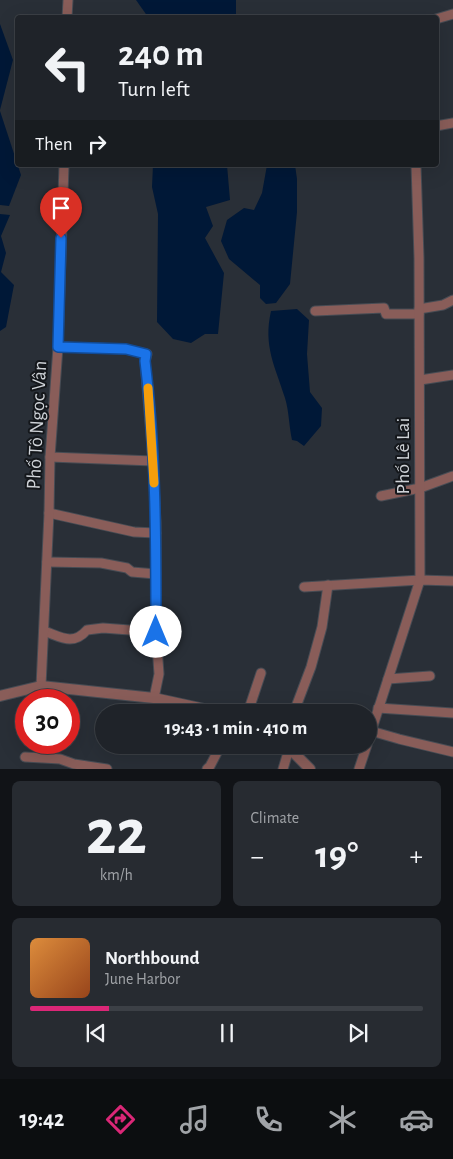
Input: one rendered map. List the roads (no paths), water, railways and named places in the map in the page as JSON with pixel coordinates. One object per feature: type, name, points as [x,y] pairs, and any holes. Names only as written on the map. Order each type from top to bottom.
[{"type":"street","points":[[67,15],[68,0]]},
{"type":"street","points":[[439,19],[453,14]]},
{"type":"street","points":[[439,125],[453,123]]},
{"type":"street","name":"Phố Tô Ngọc Vân","points":[[41,686],[50,457],[58,347],[64,167]]},
{"type":"street","name":"Phố Lê Lai","points":[[377,711],[420,580],[420,380],[416,167]]},
{"type":"street","points":[[315,311],[384,308],[386,314],[419,312],[444,305],[453,300]]},
{"type":"street","points":[[58,347],[126,349],[146,354],[156,533],[156,632],[159,674],[154,698]]},
{"type":"street","points":[[420,380],[453,374]]},
{"type":"street","points":[[50,457],[153,460]]},
{"type":"street","points":[[381,496],[420,488],[453,476]]},
{"type":"street","points":[[49,513],[134,532],[156,533]]},
{"type":"street","points":[[47,562],[101,562],[127,568],[132,572],[156,574]]},
{"type":"street","points":[[304,587],[420,580],[453,581]]},
{"type":"street","points":[[297,704],[314,659],[322,627],[328,585]]},
{"type":"street","points":[[44,631],[71,640],[80,637],[87,630],[103,628],[156,632]]},
{"type":"street","points":[[251,704],[261,673]]},
{"type":"street","points":[[388,679],[430,676]]},
{"type":"street","points":[[0,696],[41,686],[154,698],[181,704]]},
{"type":"street","points":[[378,708],[453,713]]},
{"type":"street","points":[[377,736],[453,752]]},
{"type":"street","points":[[207,769],[216,754]]},
{"type":"street","points":[[283,769],[286,754]]},
{"type":"street","points":[[295,754],[310,769]]},
{"type":"street","points":[[359,769],[364,754]]},
{"type":"street","points":[[25,757],[60,759],[74,764],[107,769]]},
{"type":"water","points":[[136,0],[236,0],[236,15],[147,15]]},
{"type":"water","points":[[0,24],[13,60],[0,110]]},
{"type":"water","points":[[0,111],[15,157],[15,167],[18,167],[21,175],[9,206],[0,205]]},
{"type":"water","points":[[153,167],[227,167],[230,200],[206,207],[213,226],[205,238],[224,273],[218,334],[205,334],[191,343],[173,339],[157,322],[158,214],[152,187]]},
{"type":"water","points":[[267,167],[295,167],[297,212],[290,284],[276,303],[266,304],[260,298],[260,285],[229,259],[221,241],[227,220],[244,208],[254,210],[262,193]]},
{"type":"water","points":[[0,214],[10,215],[1,236],[6,253],[1,272],[14,285],[6,327],[0,331]]},
{"type":"water","points":[[297,309],[309,320],[307,354],[310,392],[322,408],[321,426],[304,446],[292,440],[286,403],[271,356],[268,335],[271,311]]}]
